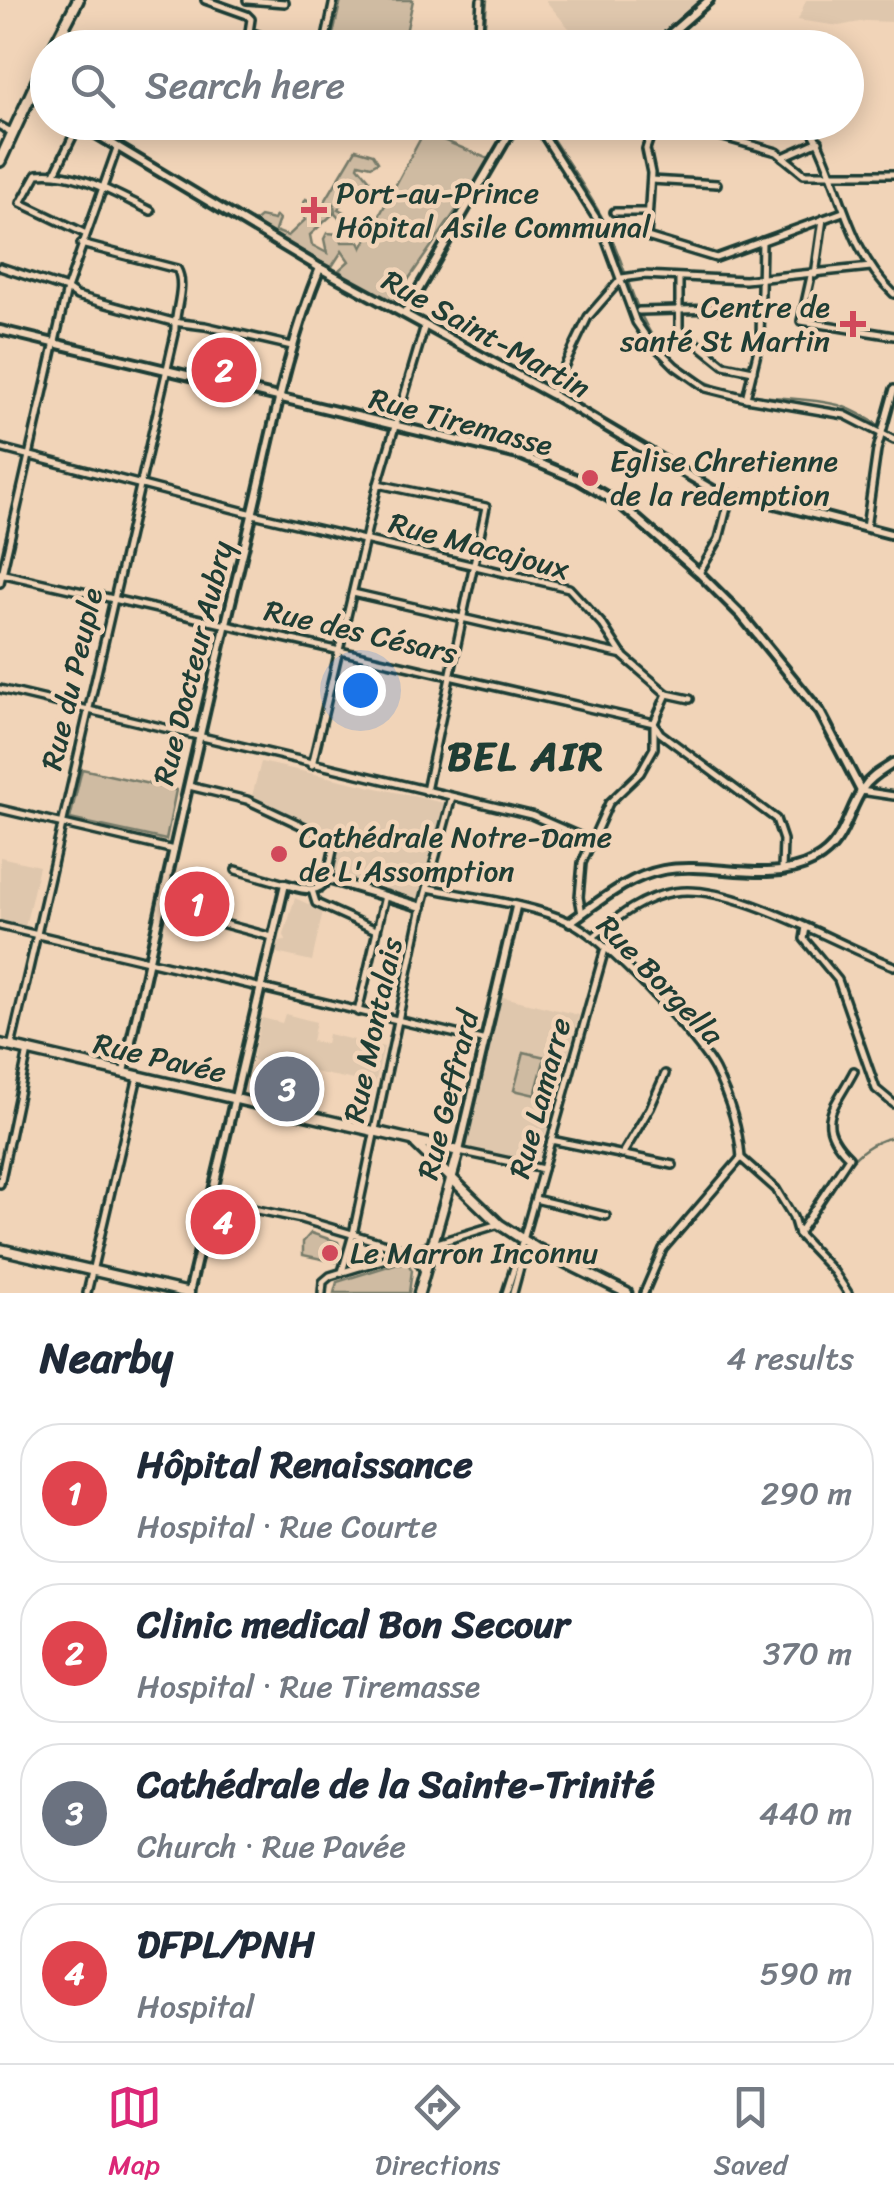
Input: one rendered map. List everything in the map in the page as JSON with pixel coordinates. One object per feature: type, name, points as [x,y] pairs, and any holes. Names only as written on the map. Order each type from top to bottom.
[{"type":"main road","points":[[62,30],[78,0]]},
{"type":"main road","points":[[0,161],[30,92]]},
{"type":"main road","name":"Rue Pavée","points":[[0,1044],[459,1151]]},
{"type":"main road","points":[[414,1142],[499,1224],[626,1293]]},
{"type":"main road","name":"Rue Geffrard","points":[[419,1293],[459,1151]]},
{"type":"main road","points":[[0,1250],[189,1293]]},
{"type":"street","points":[[206,0],[247,15],[251,19],[249,30]]},
{"type":"street","points":[[248,0],[286,3]]},
{"type":"street","points":[[328,30],[334,0]]},
{"type":"street","points":[[479,30],[480,0]]},
{"type":"street","points":[[675,30],[710,0]]},
{"type":"street","points":[[0,126],[13,133]]},
{"type":"street","points":[[55,172],[70,140]]},
{"type":"street","name":"Rue Saint-Martin","points":[[103,140],[320,268],[551,394],[703,484],[730,496],[744,496],[894,535]]},
{"type":"street","points":[[404,313],[505,140]]},
{"type":"street","points":[[546,140],[600,224],[636,322],[670,361],[697,384],[746,398],[845,415],[883,430],[894,440]]},
{"type":"street","points":[[649,140],[647,237],[716,258],[843,212]]},
{"type":"street","points":[[738,140],[784,157],[804,174],[894,174]]},
{"type":"street","points":[[784,157],[819,142],[843,212],[870,268],[894,294]]},
{"type":"street","points":[[0,583],[67,289],[116,148]]},
{"type":"street","points":[[84,234],[23,205],[21,201],[37,174],[55,172],[101,187],[151,211]]},
{"type":"street","points":[[651,180],[717,184]]},
{"type":"street","points":[[614,212],[648,212]]},
{"type":"street","points":[[822,219],[801,321],[894,336]]},
{"type":"street","points":[[746,398],[760,341],[762,241]]},
{"type":"street","name":"Rue du Peuple","points":[[11,1047],[175,334],[181,278],[177,268],[81,244]]},
{"type":"street","points":[[0,268],[67,289],[77,296],[174,322],[292,346]]},
{"type":"street","name":"Rue Docteur Aubry","points":[[124,1072],[186,786],[278,399],[320,268]]},
{"type":"street","points":[[551,394],[588,317],[623,278],[760,279],[870,268]]},
{"type":"street","points":[[679,278],[679,329],[724,365],[753,372]]},
{"type":"street","points":[[638,311],[759,308]]},
{"type":"street","points":[[312,765],[378,484],[425,325]]},
{"type":"street","name":"Rue Tiremasse","points":[[0,330],[522,456],[577,479],[620,504],[700,573],[742,616],[820,712],[861,791]]},
{"type":"street","points":[[866,528],[877,450],[894,388]]},
{"type":"street","name":"Rue Macajoux","points":[[0,448],[253,514],[569,588],[603,625],[624,656],[667,694]]},
{"type":"street","points":[[378,484],[486,507],[426,791]]},
{"type":"street","points":[[700,573],[719,539],[730,496]]},
{"type":"street","name":"Rue des Césars","points":[[1,573],[654,723]]},
{"type":"street","points":[[352,594],[624,656]]},
{"type":"street","points":[[0,689],[531,815],[591,841]]},
{"type":"street","points":[[582,914],[582,863],[609,803],[647,763],[656,742],[654,723],[667,694],[690,699]]},
{"type":"street","points":[[654,723],[660,733],[776,819],[783,840],[782,870]]},
{"type":"street","points":[[570,922],[635,878],[658,870],[782,870],[814,861],[845,832],[861,791],[871,778],[894,763]]},
{"type":"street","points":[[186,786],[247,800],[335,841],[326,879],[322,886],[312,890],[236,870]]},
{"type":"street","points":[[861,791],[894,796]]},
{"type":"street","name":"Rue Montalais","points":[[342,1272],[354,1234],[422,907],[452,797]]},
{"type":"street","points":[[0,809],[174,850]]},
{"type":"street","points":[[326,879],[422,907]]},
{"type":"street","points":[[189,1293],[284,884]]},
{"type":"street","name":"Rue Borgella","points":[[428,888],[570,922],[594,937],[668,1012],[713,1066],[740,1135],[741,1158]]},
{"type":"street","points":[[312,890],[313,900],[320,906],[376,930]]},
{"type":"street","points":[[594,937],[640,902],[678,890],[716,895],[806,926],[894,966]]},
{"type":"street","points":[[358,1012],[385,896]]},
{"type":"street","points":[[161,907],[272,936]]},
{"type":"street","name":"Rue Geffrard","points":[[459,1151],[516,907]]},
{"type":"street","points":[[0,926],[486,1040]]},
{"type":"street","points":[[806,926],[804,939],[838,980],[876,1089],[894,1104]]},
{"type":"street","name":"Rue Lamarre","points":[[509,1293],[520,1267],[518,1259],[605,948]]},
{"type":"street","points":[[0,1184],[28,1050]]},
{"type":"street","points":[[798,1234],[849,1157],[835,1144],[828,1130],[834,1106],[854,1070]]},
{"type":"street","points":[[622,1154],[665,1074]]},
{"type":"street","points":[[87,1293],[138,1076]]},
{"type":"street","points":[[550,1140],[673,1165]]},
{"type":"street","name":"Rue Pavée","points":[[459,1151],[543,1170]]},
{"type":"street","points":[[644,1293],[663,1249],[741,1158],[776,1189],[798,1234],[848,1293]]},
{"type":"street","points":[[210,1200],[413,1252],[424,1271]]},
{"type":"street","points":[[535,1200],[606,1216]]},
{"type":"street","points":[[322,1289],[327,1278],[342,1272],[499,1224]]},
{"type":"shaded area","points":[[341,0],[413,0],[407,30],[334,30]]},
{"type":"shaded area","points":[[545,0],[702,0],[666,30],[571,30]]},
{"type":"shaded area","points":[[806,0],[894,0],[894,22],[865,21],[839,26],[798,20]]},
{"type":"shaded area","points":[[420,140],[443,140],[491,160],[388,309],[345,280],[339,270],[349,261],[342,251],[331,268],[254,222],[260,217],[274,220],[276,216],[279,219],[275,231],[288,236],[305,220],[301,208],[306,199],[331,209],[333,214],[310,235],[312,245],[327,253],[327,233],[340,234],[342,242],[359,242],[362,248]]},
{"type":"shaded area","points":[[356,149],[373,154],[378,162],[371,166],[359,163],[369,179],[349,187],[350,192],[338,209],[346,213],[339,218],[334,204],[324,203]]},
{"type":"shaded area","points":[[261,762],[444,803],[419,897],[332,874],[343,839],[252,796]]},
{"type":"shaded area","points":[[82,769],[176,790],[166,840],[70,819]]},
{"type":"shaded area","points":[[0,857],[39,866],[25,927],[0,921]]},
{"type":"shaded area","points":[[295,898],[323,911],[312,961],[276,953],[279,942],[286,941],[284,935]]},
{"type":"shaded area","points":[[499,996],[579,1015],[538,1159],[531,1161],[467,1147]]},
{"type":"shaded area","points":[[285,1014],[316,1022],[312,1041],[326,1044],[328,1034],[384,1047],[375,1084],[252,1060],[262,1018],[282,1023]]},
{"type":"shaded area","points":[[524,1052],[545,1057],[535,1095],[514,1090]]},
{"type":"shaded area","points":[[311,1233],[338,1242],[336,1262],[303,1255],[303,1242]]},
{"type":"shaded area","points":[[398,1263],[408,1264],[412,1270],[409,1293],[334,1293],[337,1282]]},
{"type":"waterway","points":[[487,0],[487,30]]},
{"type":"waterway","points":[[554,140],[604,221],[642,316],[668,356],[689,372],[731,391],[838,405],[880,426]]},
{"type":"waterway","points":[[811,1223],[854,1159],[865,1149],[894,1137]]},
{"type":"place","name":"Port-au-Prince Hôpital Asile Communal","points":[[314,210]]},
{"type":"place","name":"Centre de santé St Martin","points":[[853,324]]},
{"type":"place","name":"Clinic medical Bon Secour","points":[[224,370]]},
{"type":"place","name":"Eglise Chretienne de la redemption","points":[[590,478]]},
{"type":"place","name":"Cathédrale Notre-Dame de L'Assomption","points":[[279,854]]},
{"type":"place","name":"Hôpital Renaissance","points":[[197,904]]},
{"type":"place","name":"Cathédrale de la Sainte-Trinité","points":[[287,1089]]},
{"type":"place","name":"DFPL/PNH","points":[[223,1222]]},
{"type":"place","name":"Le Marron Inconnu","points":[[330,1253]]},
{"type":"district","name":"BEL AIR","points":[[526,756]]}]
